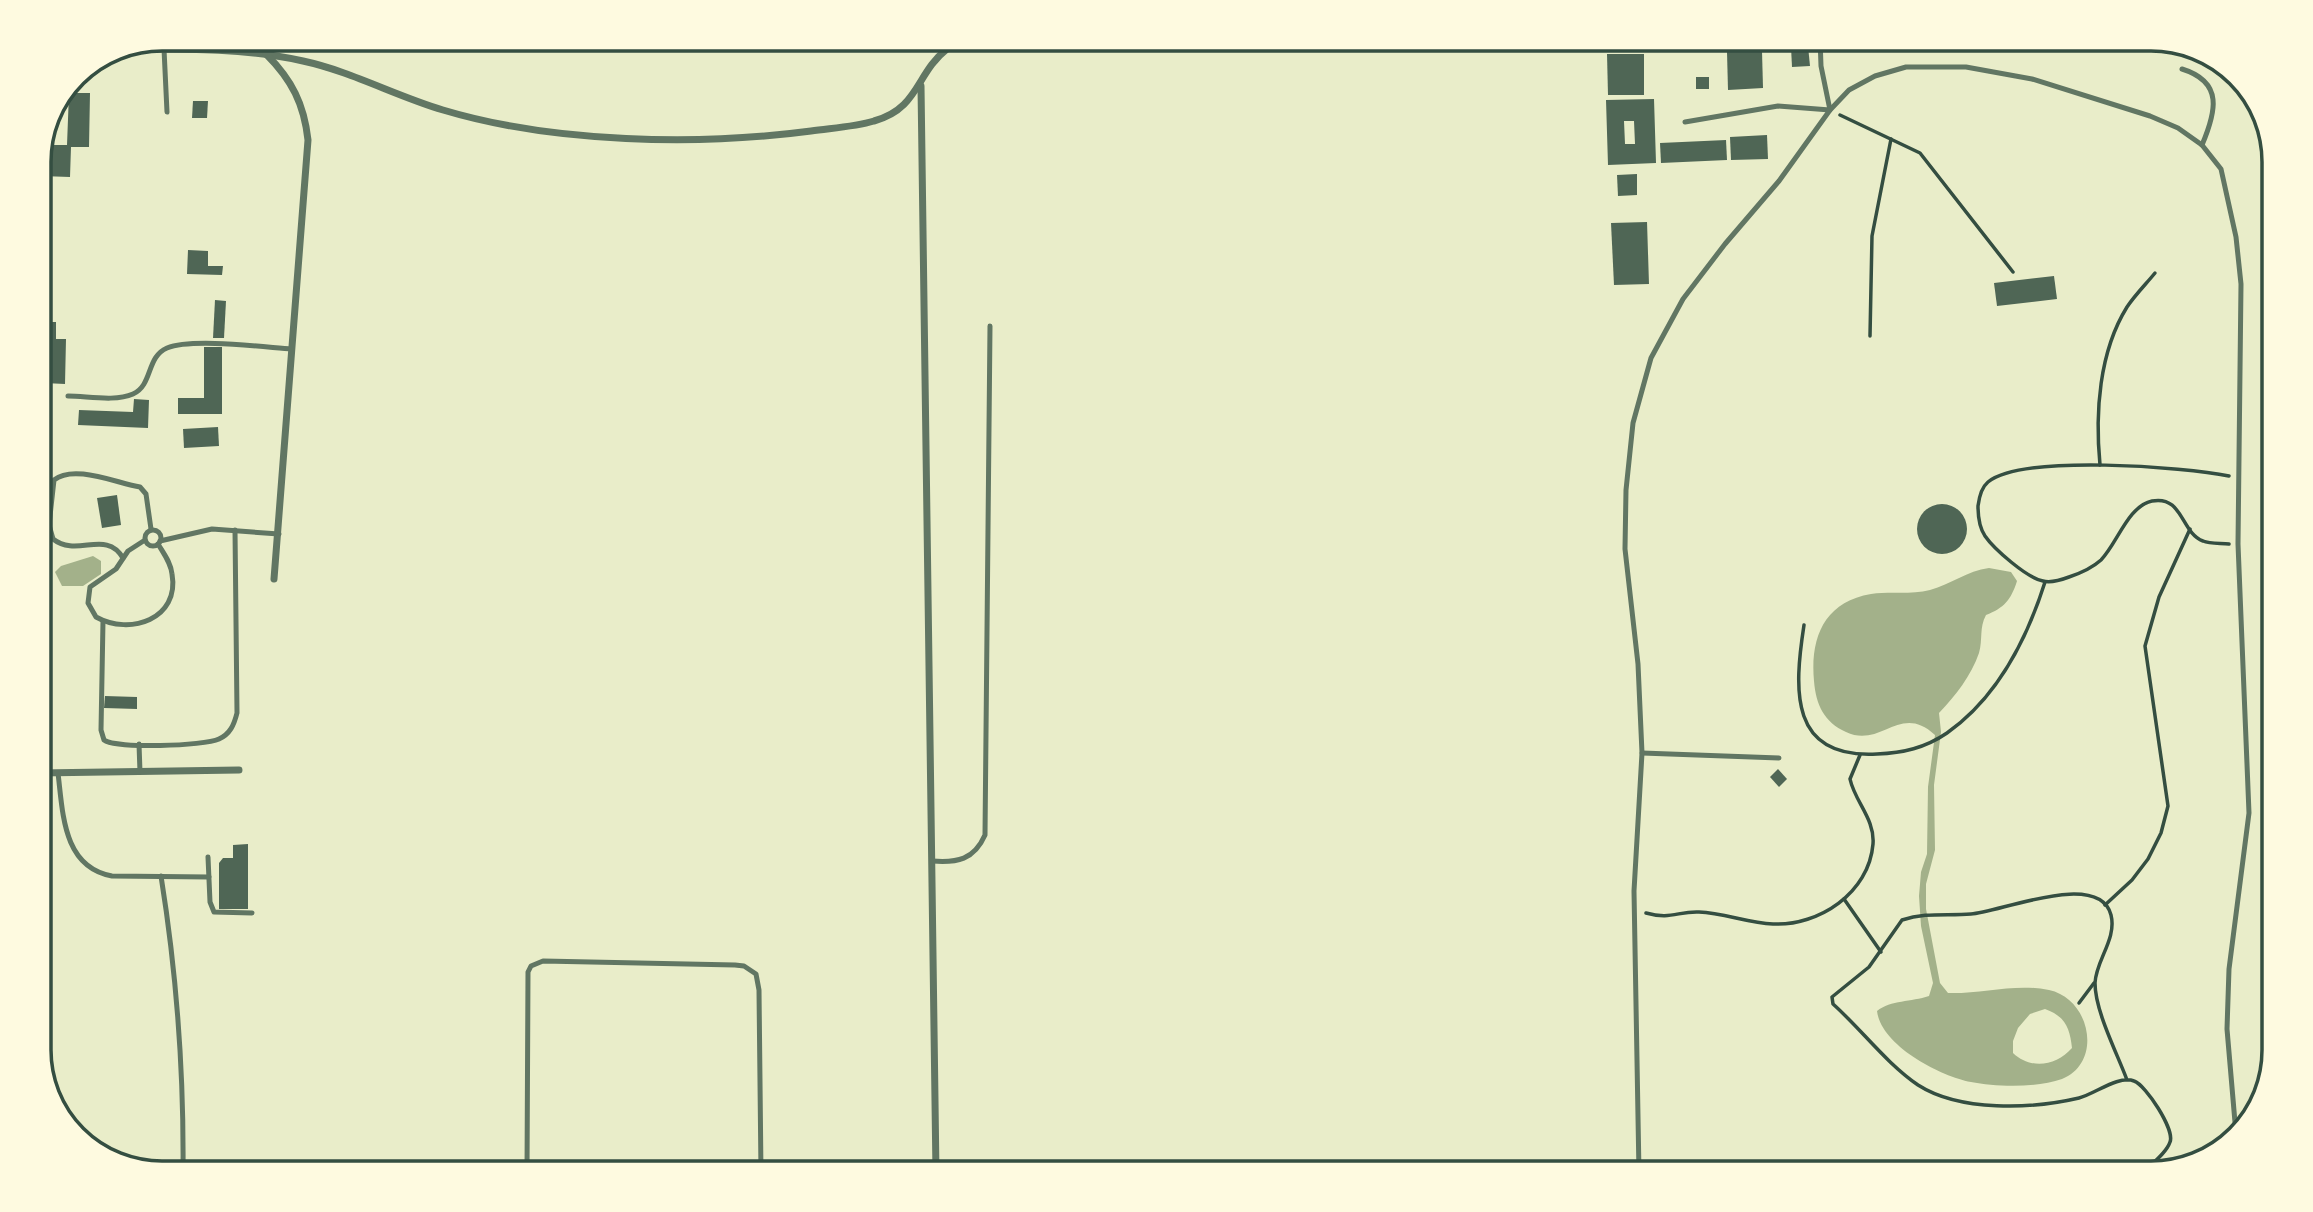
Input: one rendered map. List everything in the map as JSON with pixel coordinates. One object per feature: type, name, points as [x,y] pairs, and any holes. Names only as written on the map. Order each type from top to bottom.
[{"type":"street","points":[[225,51],[305,61],[445,111],[553,130],[648,138],[785,134],[874,121],[893,114],[909,102],[930,68],[946,51]]},
{"type":"street","points":[[265,54],[283,71],[297,92],[305,116],[308,141],[274,579]]},
{"type":"street","points":[[921,86],[936,1161]]},
{"type":"street","points":[[51,773],[239,770]]},
{"type":"lane","points":[[164,51],[167,112]]},
{"type":"lane","points":[[1820,51],[1829,110]]},
{"type":"lane","points":[[1639,1161],[1634,909],[1642,753],[1638,664],[1625,549],[1626,490],[1633,423],[1651,358],[1683,299],[1797,158],[1829,110],[1849,90],[1875,76],[1906,67],[1966,67],[2032,79],[2150,116],[2178,128],[2202,145],[2221,169],[2236,237],[2241,296],[2238,544],[2249,813],[2229,969],[2227,1029],[2235,1123]]},
{"type":"lane","points":[[2182,69],[2203,79],[2214,99],[2213,118],[2202,145]]},
{"type":"lane","points":[[1685,122],[1778,106],[1829,110]]},
{"type":"lane","points":[[932,861],[961,861],[972,855],[985,835],[990,326]]},
{"type":"lane","points":[[68,396],[130,396],[145,383],[158,353],[169,347],[196,345],[292,349]]},
{"type":"lane","points":[[51,507],[54,480],[64,475],[83,474],[140,487],[146,494],[151,530],[145,540],[128,551],[116,569],[90,587],[88,595],[91,611],[103,621],[141,624],[151,620],[167,604],[172,594],[172,571],[159,543],[159,532],[151,530]]},
{"type":"lane","points":[[145,540],[151,546],[198,530],[279,534]]},
{"type":"lane","points":[[103,621],[101,735],[113,744],[139,744],[211,742],[229,732],[234,723],[238,703],[235,530]]},
{"type":"lane","points":[[51,532],[53,539],[59,544],[76,548],[105,543],[113,546],[122,558]]},
{"type":"lane","points":[[139,744],[140,772]]},
{"type":"lane","points":[[1642,753],[1779,758]]},
{"type":"lane","points":[[58,773],[70,841],[75,855],[85,866],[97,873],[112,876],[209,877]]},
{"type":"lane","points":[[208,857],[214,912],[252,913]]},
{"type":"lane","points":[[161,876],[180,1012],[184,1085],[183,1161]]},
{"type":"lane","points":[[527,1161],[528,972],[531,966],[543,961],[735,965],[744,966],[756,974],[759,989],[761,1161]]},
{"type":"path","points":[[1829,110],[1911,147],[1927,161],[2013,272]]},
{"type":"path","points":[[1870,336],[1872,236],[1891,139]]},
{"type":"path","points":[[2100,465],[2099,401],[2113,336],[2127,306],[2155,273]]},
{"type":"path","points":[[2238,477],[2183,468],[2157,470],[2100,465],[2050,466],[2016,472],[1988,482],[1982,490],[1978,516],[1989,543],[2034,578],[2045,582],[2062,579],[2092,567],[2141,506],[2152,501],[2165,502],[2176,507],[2201,541],[2238,544]]},
{"type":"path","points":[[2105,905],[2132,880],[2148,859],[2161,833],[2168,806],[2145,646],[2159,597],[2190,528]]},
{"type":"path","points":[[1804,625],[1797,673],[1798,698],[1807,726],[1818,740],[1830,748],[1860,755],[1906,752],[1928,745],[1967,715],[1999,680],[2018,649],[2045,582]]},
{"type":"path","points":[[1634,909],[1663,917],[1700,912],[1741,920],[1788,923],[1823,914],[1844,900],[1857,886],[1868,866],[1873,845],[1870,820],[1850,779],[1860,755]]},
{"type":"path","points":[[2079,1003],[2095,981],[2112,925],[2111,914],[2105,905],[2084,897],[2043,896],[1972,915],[1912,916],[1896,924],[1881,952],[1869,967],[1834,994],[1832,1001],[1868,1041],[1918,1084],[1935,1093],[1971,1104],[1990,1106],[2060,1101],[2094,1094],[2127,1080],[2137,1082],[2147,1092],[2171,1133],[2168,1147],[2154,1161]]},
{"type":"path","points":[[1844,900],[1881,952]]},
{"type":"path","points":[[2095,981],[2100,1006],[2127,1080]]},
{"type":"shaded area","points":[[93,556],[101,561],[101,574],[83,586],[62,586],[55,572],[61,566]]},
{"type":"shaded area","points":[[1989,568],[2011,572],[2017,581],[2006,602],[1986,615],[1980,648],[1972,670],[1939,713],[1941,732],[1934,785],[1935,850],[1926,884],[1926,909],[1940,983],[1948,993],[2036,988],[2063,996],[2075,1005],[2087,1032],[2083,1060],[2075,1071],[2062,1079],[2029,1085],[1981,1084],[1943,1073],[1900,1047],[1881,1024],[1877,1011],[1895,1003],[1929,996],[1933,983],[1921,926],[1919,896],[1921,872],[1927,854],[1928,787],[1935,735],[1923,726],[1911,723],[1870,735],[1858,736],[1846,732],[1832,723],[1823,712],[1814,681],[1813,665],[1818,637],[1823,624],[1842,605],[1871,594],[1930,590]],"holes":[[[2045,1009],[2062,1019],[2070,1034],[2072,1048],[2059,1059],[2035,1064],[2013,1053],[2013,1041],[2018,1028],[2030,1014]]]},
{"type":"building","points":[[1762,51],[1763,88],[1728,90],[1727,52]]},
{"type":"building","points":[[1791,51],[1808,51],[1810,66],[1792,67]]},
{"type":"building","points":[[1607,54],[1644,54],[1644,95],[1608,95]]},
{"type":"building","points":[[1696,77],[1709,77],[1709,89],[1696,89]]},
{"type":"building","points":[[75,93],[90,93],[89,147],[71,147],[70,177],[51,176],[53,145],[67,145],[69,102]]},
{"type":"building","points":[[1654,99],[1656,163],[1608,165],[1606,100]],"holes":[[[1624,121],[1634,121],[1635,144],[1625,144]]]},
{"type":"building","points":[[193,101],[208,101],[207,118],[192,118]]},
{"type":"building","points":[[1767,135],[1768,159],[1731,160],[1730,137]]},
{"type":"building","points":[[1726,140],[1727,160],[1661,163],[1660,143]]},
{"type":"building","points":[[1637,174],[1637,195],[1618,196],[1617,175]]},
{"type":"building","points":[[1647,222],[1649,284],[1614,285],[1611,223]]},
{"type":"building","points":[[188,250],[208,251],[208,266],[223,266],[222,275],[187,274]]},
{"type":"building","points":[[2054,276],[2057,299],[1997,306],[1994,283]]},
{"type":"building","points":[[215,300],[226,301],[224,338],[213,338]]},
{"type":"building","points":[[51,322],[56,322],[56,339],[66,339],[65,384],[51,383]]},
{"type":"building","points":[[204,347],[222,347],[222,414],[178,414],[178,398],[204,398]]},
{"type":"building","points":[[134,399],[149,400],[148,428],[78,425],[79,410],[133,412]]},
{"type":"building","points":[[218,427],[219,446],[184,448],[183,429]]},
{"type":"building","points":[[117,495],[121,525],[102,528],[97,498]]},
{"type":"building","points":[[1932,505],[1952,505],[1966,519],[1966,539],[1952,553],[1932,553],[1918,539],[1918,519]]},
{"type":"building","points":[[105,696],[137,697],[137,709],[104,708]]},
{"type":"building","points":[[1778,769],[1787,779],[1779,787],[1770,777]]},
{"type":"building","points":[[248,844],[248,909],[219,909],[219,863],[223,858],[233,858],[233,845]]}]
